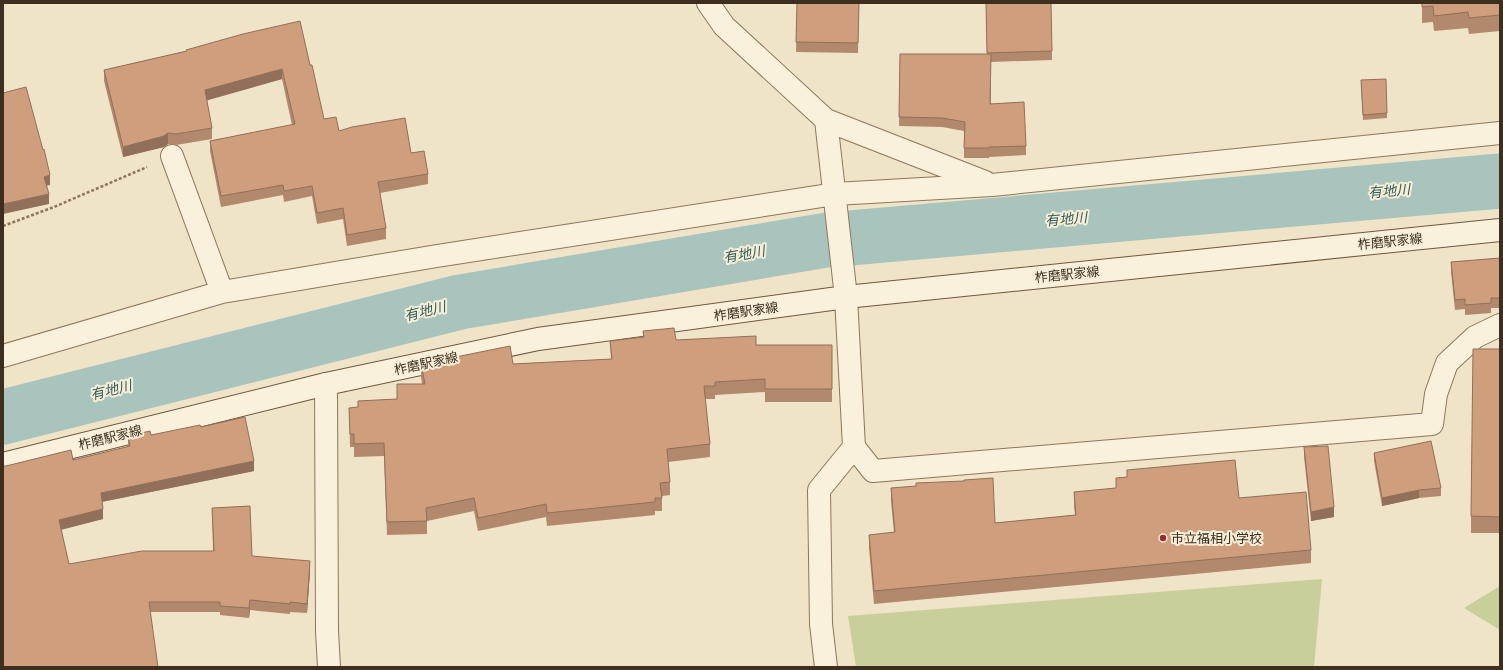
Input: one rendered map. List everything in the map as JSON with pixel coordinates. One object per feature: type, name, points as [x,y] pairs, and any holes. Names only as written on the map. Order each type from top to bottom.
[{"type":"street","points":[[708,3],[724,26],[826,120],[992,185]]},
{"type":"street","points":[[826,120],[846,297],[854,447],[873,470],[1432,424],[1436,394],[1447,363],[1475,337],[1500,325]]},
{"type":"street","points":[[3,356],[222,292],[452,254],[835,194],[992,185],[1500,133]]},
{"type":"street","points":[[172,156],[222,292]]},
{"type":"street","name":"柞磨駅家線","points":[[3,464],[326,384],[538,339],[846,297],[1500,230]]},
{"type":"street","points":[[326,384],[327,631],[329,667]]},
{"type":"street","points":[[826,667],[821,624],[819,490],[854,447]]},
{"type":"path","points":[[3,226],[54,207],[172,156]]},
{"type":"green space","points":[[1322,579],[1314,667],[856,667],[848,616]]},
{"type":"green space","points":[[1500,586],[1500,630],[1464,608]]},
{"type":"building","points":[[797,3],[859,3],[858,43],[796,42]]},
{"type":"building","points":[[986,3],[1051,3],[1052,51],[987,53]]},
{"type":"building","points":[[1422,3],[1500,3],[1500,15],[1469,18],[1468,12],[1434,16],[1433,6],[1422,7]]},
{"type":"building","points":[[300,21],[324,119],[336,117],[339,131],[352,127],[405,118],[411,153],[424,151],[428,174],[378,182],[386,228],[347,235],[343,208],[317,213],[312,186],[284,191],[283,185],[221,196],[210,141],[295,124],[282,69],[205,90],[212,128],[176,134],[168,133],[164,136],[123,147],[104,70],[187,51],[186,50],[243,34]]},
{"type":"building","points":[[900,54],[991,54],[990,104],[1024,102],[1026,146],[964,148],[965,122],[942,118],[899,117]]},
{"type":"building","points":[[1386,79],[1387,113],[1363,115],[1361,80]]},
{"type":"building","points":[[26,87],[50,175],[44,177],[49,194],[3,204],[3,93]]},
{"type":"building","points":[[1500,258],[1500,298],[1491,298],[1491,303],[1465,305],[1465,299],[1455,300],[1451,262]]},
{"type":"building","points":[[674,328],[676,340],[756,336],[756,345],[832,345],[832,389],[765,389],[765,379],[715,382],[715,386],[704,386],[710,444],[667,449],[670,482],[660,483],[662,498],[655,498],[655,502],[547,513],[546,504],[478,518],[474,498],[426,508],[427,521],[387,522],[384,443],[354,444],[354,434],[350,434],[349,408],[358,407],[358,401],[397,399],[397,384],[425,384],[421,364],[510,346],[513,364],[612,359],[610,341],[644,337],[643,331]]},
{"type":"building","points":[[1473,349],[1500,349],[1500,517],[1471,516]]},
{"type":"building","points":[[245,417],[254,461],[101,493],[103,509],[59,520],[69,564],[142,551],[214,551],[212,508],[250,506],[252,556],[310,561],[307,604],[250,600],[249,608],[220,606],[220,602],[149,602],[158,667],[3,667],[3,466],[71,450],[73,460],[130,446],[128,436],[150,431],[151,435],[200,425],[201,427]]},
{"type":"building","points":[[1431,441],[1441,488],[1419,490],[1382,498],[1374,453]]},
{"type":"building","points":[[1328,446],[1334,507],[1311,512],[1304,447]]},
{"type":"building","points":[[1235,460],[1239,498],[1306,492],[1311,550],[874,591],[869,535],[895,532],[891,488],[916,486],[916,483],[993,478],[995,523],[1076,515],[1074,492],[1116,488],[1116,478],[1127,477],[1127,470]]},
{"type":"waterway","name":"有地川","points":[[3,417],[460,302],[827,240],[1500,181]]},
{"type":"place","name":"市立福相小学校","points":[[1163,538]]}]
